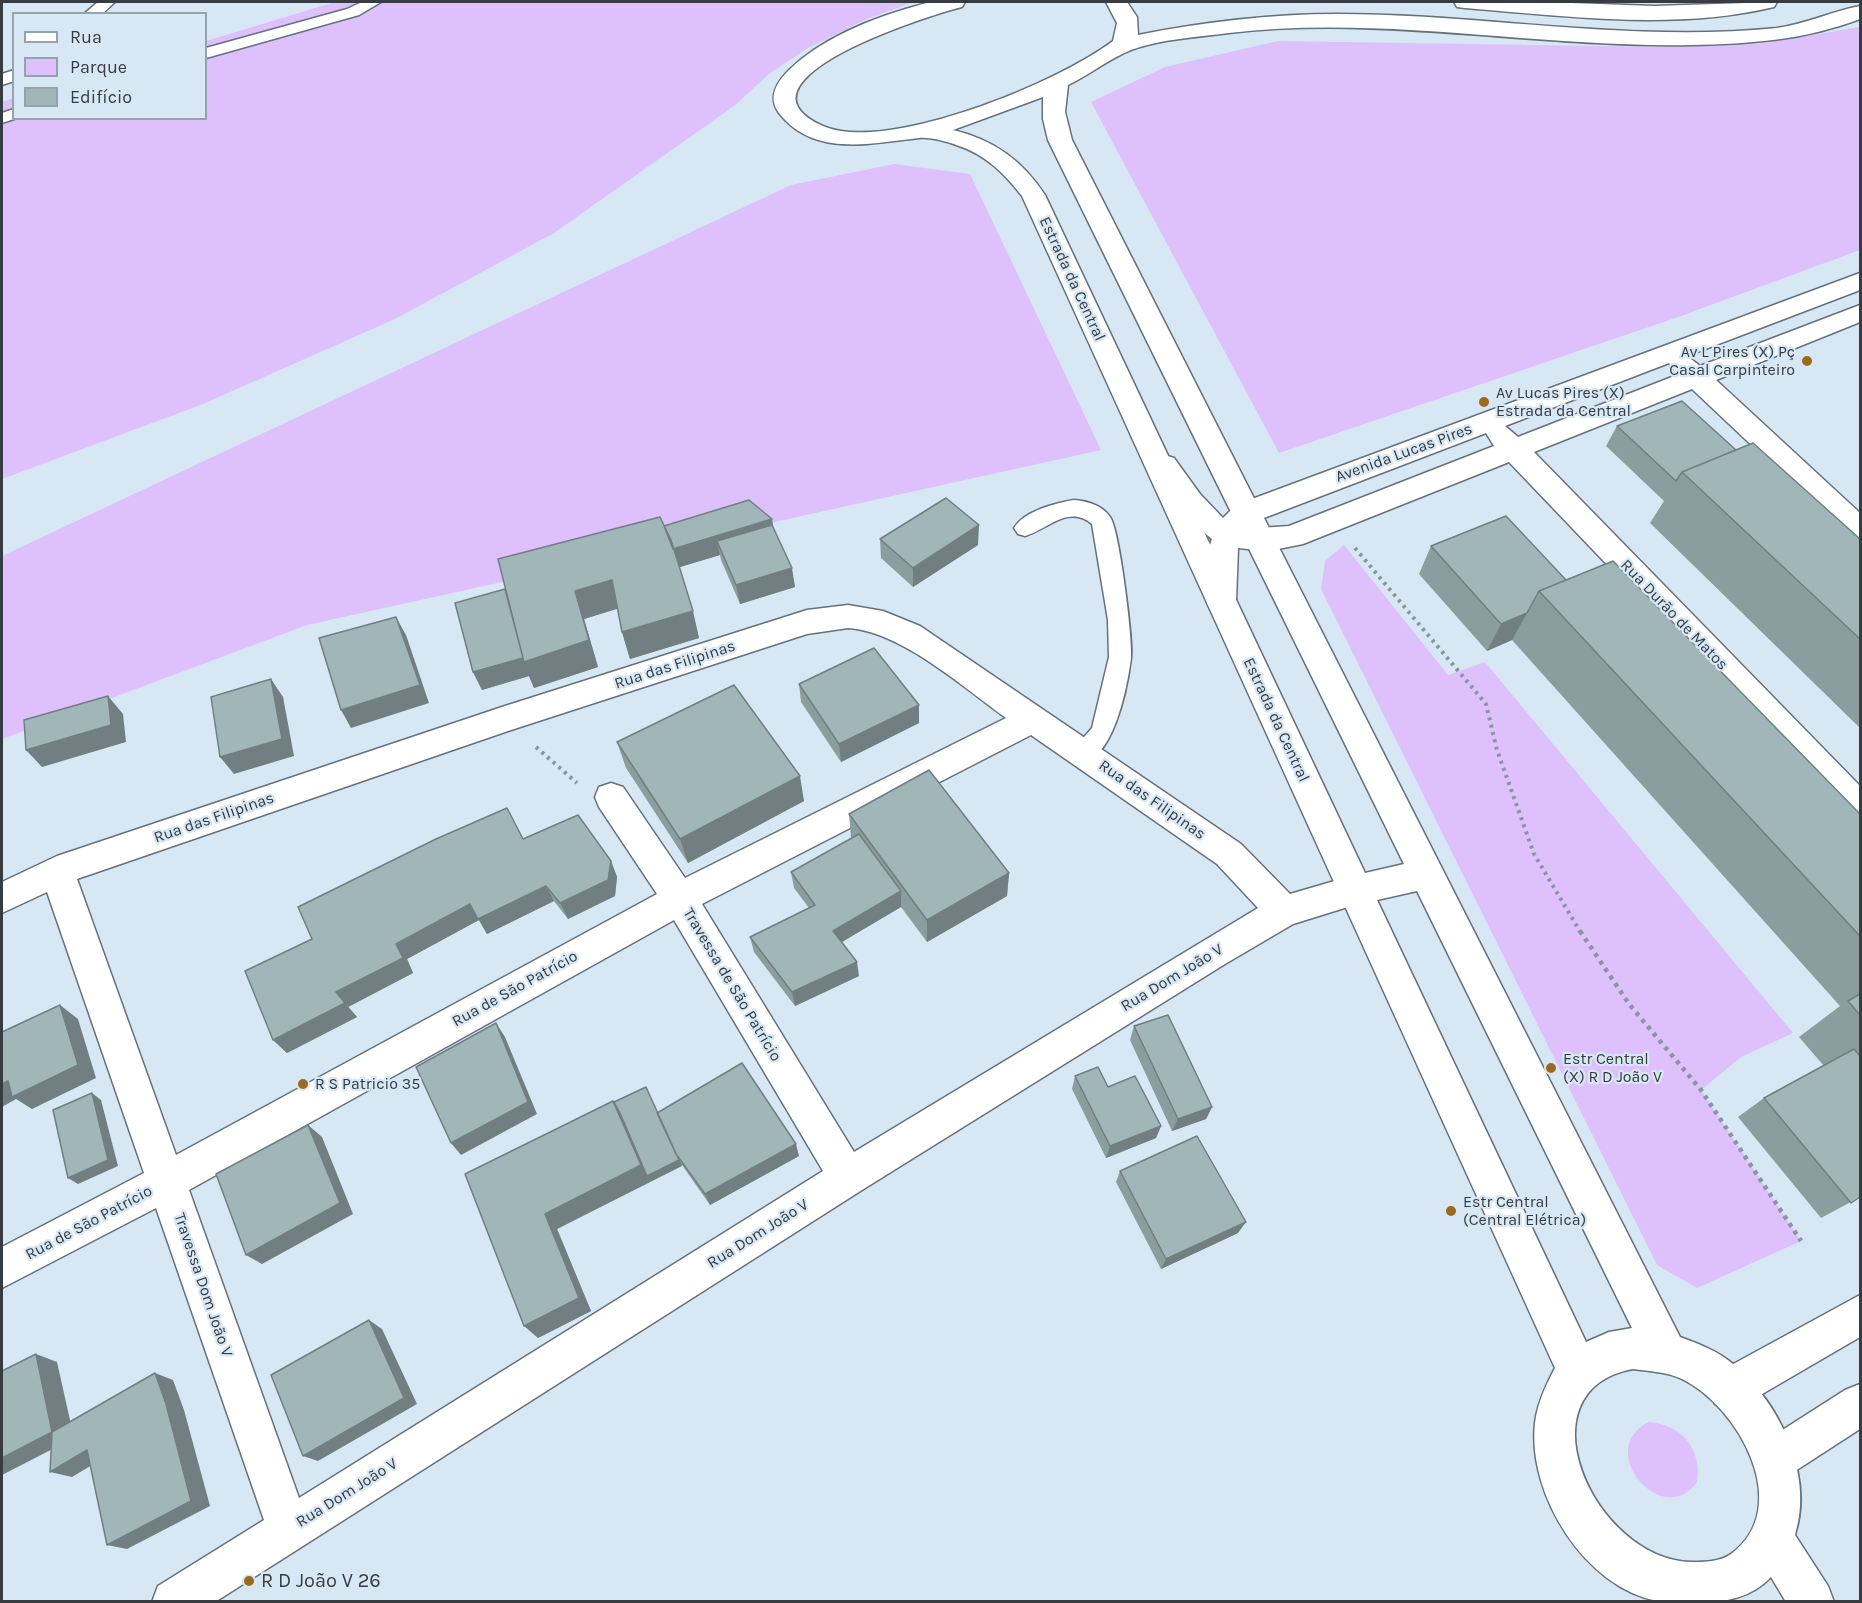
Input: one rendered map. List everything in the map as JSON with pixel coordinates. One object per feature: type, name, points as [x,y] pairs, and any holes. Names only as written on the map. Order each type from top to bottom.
[{"type":"street","points":[[954,2],[896,19],[861,34],[815,60],[798,73],[785,93],[784,100],[794,118],[804,127],[831,136],[872,138],[916,130],[969,117],[1057,84],[1122,45],[1203,30],[1290,21],[1368,21],[1557,36],[1667,40],[1756,36],[1816,27],[1860,12]]},
{"type":"street","points":[[1116,2],[1128,19],[1128,31],[1122,45]]},
{"type":"street","points":[[1465,2],[1550,8],[1664,11],[1766,2]]},
{"type":"street","points":[[1057,84],[1052,101],[1052,114],[1060,140],[1666,1352]]},
{"type":"street","name":"Estrada da Central","points":[[916,130],[973,141],[994,152],[1017,172],[1033,195],[1578,1371]]},
{"type":"street","name":"Avenida Lucas Pires","points":[[1221,601],[1221,564],[1227,535],[1231,525],[1246,513],[1860,281]]},
{"type":"street","points":[[1823,296],[1857,320]]},
{"type":"street","name":"Avenida Lucas Pires","points":[[1146,438],[1198,514],[1213,527],[1227,535],[1261,541],[1293,536],[1513,448],[1857,320]]},
{"type":"street","points":[[1670,352],[1860,530]]},
{"type":"street","name":"Rua Durão de Matos","points":[[1487,422],[1860,807]]},
{"type":"street","name":"Rua das Filipinas","points":[[2,898],[57,871],[505,719],[807,622],[856,615],[885,621],[909,634],[1083,753],[1229,854],[1284,911]]},
{"type":"street","name":"Rua de São Patrício","points":[[2,1268],[166,1182],[680,899],[1033,719]]},
{"type":"street","name":"Travessa de São Patrício","points":[[611,797],[680,899],[848,1177]]},
{"type":"street","name":"Travessa Dom João V","points":[[57,871],[289,1530]]},
{"type":"street","name":"Rua Dom João V","points":[[174,1602],[848,1177],[1284,911],[1354,890],[1425,874]]},
{"type":"street","points":[[1730,1389],[1860,1315]]},
{"type":"street","points":[[1633,1348],[1666,1352],[1700,1366],[1730,1389],[1756,1421],[1774,1460],[1781,1502],[1772,1539],[1751,1568],[1718,1584],[1685,1593],[1639,1571],[1602,1543],[1574,1507],[1557,1466],[1554,1430],[1561,1397],[1578,1371],[1602,1355],[1633,1348]]},
{"type":"street","points":[[1774,1460],[1860,1405]]},
{"type":"street","points":[[1772,1539],[1812,1602]]},
{"type":"lane","points":[[94,12],[107,2]]},
{"type":"lane","points":[[207,53],[353,12],[373,2]]},
{"type":"lane","points":[[1025,528],[1064,507],[1081,507],[1094,513],[1102,521],[1119,620],[1120,657],[1103,729],[1098,738],[1083,753]]},
{"type":"path","points":[[1324,523],[1363,555],[1486,704],[1497,750],[1534,854],[1590,948],[1660,1044],[1701,1090],[1800,1241]]},
{"type":"path","points":[[505,719],[582,788],[611,797]]},
{"type":"green space","points":[[335,2],[914,2],[869,18],[808,48],[770,73],[734,106],[554,233],[395,319],[203,404],[2,479],[2,102],[12,98],[12,120],[207,120],[207,41]]},
{"type":"green space","points":[[1860,27],[1860,250],[1681,316],[1279,453],[1091,102],[1165,67],[1278,41],[1662,47],[1757,44]]},
{"type":"green space","points":[[894,164],[970,174],[1101,450],[307,625],[2,739],[2,556],[791,185]]},
{"type":"green space","points":[[1344,545],[1448,675],[1485,662],[1793,1033],[1741,1057],[1701,1090],[1801,1241],[1697,1288],[1657,1265],[1321,589],[1325,561]]},
{"type":"green space","points":[[1649,1422],[1671,1428],[1680,1434],[1693,1449],[1698,1470],[1697,1482],[1683,1495],[1667,1497],[1652,1492],[1639,1480],[1631,1466],[1628,1450],[1634,1434]]},
{"type":"building","points":[[1682,401],[1736,450],[1682,472],[1676,481],[1617,426]]},
{"type":"building","points":[[1753,443],[1860,539],[1860,639],[1682,472]]},
{"type":"building","points":[[946,498],[979,525],[913,568],[880,539]]},
{"type":"building","points":[[749,500],[772,519],[673,549],[664,526]]},
{"type":"building","points":[[1506,516],[1566,580],[1539,591],[1527,613],[1501,624],[1431,546]]},
{"type":"building","points":[[660,517],[671,540],[693,611],[622,632],[612,580],[575,591],[589,640],[524,662],[498,559]]},
{"type":"building","points":[[772,525],[792,568],[736,585],[717,541]]},
{"type":"building","points":[[1613,561],[1860,814],[1860,936],[1539,591]]},
{"type":"building","points":[[505,589],[523,658],[473,672],[455,603]]},
{"type":"building","points":[[396,617],[420,685],[341,710],[319,638]]},
{"type":"building","points":[[874,648],[919,705],[839,744],[799,684]]},
{"type":"building","points":[[271,679],[282,739],[220,757],[211,697]]},
{"type":"building","points":[[734,685],[800,776],[680,839],[617,742]]},
{"type":"building","points":[[108,696],[111,725],[26,750],[24,720]]},
{"type":"building","points":[[929,770],[1009,873],[927,920],[849,814]]},
{"type":"building","points":[[507,808],[523,839],[578,815],[611,861],[608,880],[560,903],[546,886],[478,919],[470,904],[396,944],[403,958],[336,992],[345,1003],[273,1040],[245,971],[312,939],[298,907],[436,839]]},
{"type":"building","points":[[859,834],[901,891],[833,931],[857,962],[792,992],[750,937],[815,905],[791,872]]},
{"type":"building","points":[[1860,994],[1860,1015],[1848,1001]]},
{"type":"building","points":[[60,1005],[78,1065],[12,1097],[8,1081],[2,1084],[2,1032]]},
{"type":"building","points":[[1168,1015],[1212,1107],[1178,1119],[1134,1026]]},
{"type":"building","points":[[496,1023],[528,1102],[451,1143],[416,1067]]},
{"type":"building","points":[[1854,1049],[1860,1056],[1860,1197],[1851,1203],[1764,1098]]},
{"type":"building","points":[[742,1063],[796,1144],[705,1194],[676,1154],[657,1113]]},
{"type":"building","points":[[1098,1067],[1108,1087],[1135,1076],[1161,1126],[1110,1146],[1075,1076]]},
{"type":"building","points":[[646,1087],[679,1160],[647,1176],[614,1102]]},
{"type":"building","points":[[92,1093],[108,1160],[68,1178],[53,1110]]},
{"type":"building","points":[[613,1101],[641,1165],[545,1214],[579,1298],[524,1326],[465,1174]]},
{"type":"building","points":[[308,1125],[340,1203],[246,1255],[216,1174]]},
{"type":"building","points":[[1197,1136],[1246,1222],[1166,1259],[1120,1171]]},
{"type":"building","points":[[369,1320],[404,1398],[303,1456],[271,1375]]},
{"type":"building","points":[[36,1354],[52,1432],[2,1458],[2,1371]]},
{"type":"building","points":[[155,1373],[166,1404],[191,1501],[107,1545],[87,1450],[50,1472],[52,1432]]},
{"type":"place","name":"Av L Pires (X) Pç Casal Carpinteiro","points":[[1807,361]]},
{"type":"place","name":"Av Lucas Pires (X) Estrada da Central","points":[[1484,402]]},
{"type":"place","name":"Estr Central (X) R D João V","points":[[1551,1068]]},
{"type":"place","name":"R S Patricio 35","points":[[303,1084]]},
{"type":"place","name":"Estr Central (Central Elétrica)","points":[[1451,1211]]},
{"type":"place","name":"R D João V 26","points":[[249,1581]]}]
